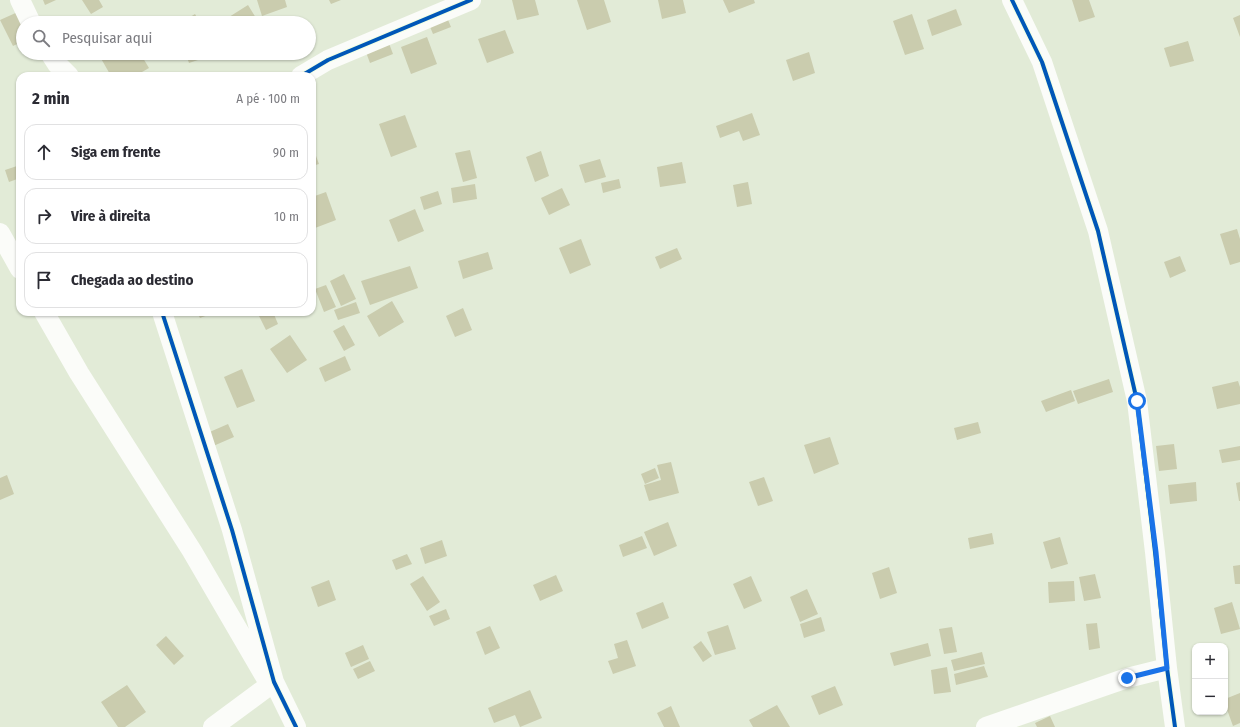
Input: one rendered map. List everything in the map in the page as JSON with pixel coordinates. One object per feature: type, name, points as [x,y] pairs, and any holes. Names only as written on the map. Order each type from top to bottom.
[{"type":"street","points":[[20,0],[28,16]]},
{"type":"street","points":[[308,72],[328,60],[471,0]]},
{"type":"street","points":[[1012,0],[1042,62],[1100,239],[1137,401],[1156,552],[1167,668],[1175,727]]},
{"type":"street","points":[[54,60],[64,72]]},
{"type":"street","points":[[0,233],[16,262]]},
{"type":"street","points":[[46,316],[79,373],[192,550],[296,727]]},
{"type":"street","points":[[163,316],[229,522],[272,684]]},
{"type":"street","points":[[986,727],[1127,678],[1167,668]]},
{"type":"street","points":[[213,727],[272,684]]},
{"type":"building","points":[[43,0],[56,0],[45,5]]},
{"type":"building","points":[[82,0],[99,0],[103,7],[91,14]]},
{"type":"building","points":[[257,0],[285,0],[287,7],[262,16]]},
{"type":"building","points":[[329,0],[341,0],[331,4]]},
{"type":"building","points":[[512,0],[535,0],[539,15],[517,20]]},
{"type":"building","points":[[577,0],[604,0],[611,22],[587,30]]},
{"type":"building","points":[[658,0],[683,0],[686,13],[662,19]]},
{"type":"building","points":[[723,0],[754,0],[755,3],[729,13]]},
{"type":"building","points":[[1072,0],[1089,0],[1095,17],[1079,22]]},
{"type":"building","points":[[248,5],[255,16],[231,16]]},
{"type":"building","points":[[956,9],[962,25],[932,36],[927,20]]},
{"type":"building","points":[[20,11],[21,16],[16,16],[16,44],[13,46],[0,20]]},
{"type":"building","points":[[912,14],[924,49],[905,55],[893,21]]},
{"type":"building","points":[[446,15],[451,27],[433,34],[428,22]]},
{"type":"building","points":[[1240,15],[1240,37],[1233,18]]},
{"type":"building","points":[[505,30],[514,53],[487,63],[478,39]]},
{"type":"building","points":[[427,37],[437,64],[411,74],[401,47]]},
{"type":"building","points":[[387,38],[393,54],[370,63],[364,47]]},
{"type":"building","points":[[1188,41],[1194,61],[1170,67],[1164,48]]},
{"type":"building","points":[[809,52],[815,73],[793,81],[786,60]]},
{"type":"building","points":[[102,60],[144,60],[149,68],[142,72],[109,72]]},
{"type":"building","points":[[188,60],[198,60],[189,63]]},
{"type":"building","points":[[752,113],[760,135],[743,141],[739,131],[720,138],[716,126]]},
{"type":"building","points":[[405,115],[417,147],[391,157],[379,124]]},
{"type":"building","points":[[470,150],[477,178],[463,182],[455,153]]},
{"type":"building","points":[[541,151],[549,176],[535,182],[526,157]]},
{"type":"building","points":[[316,156],[319,164],[316,165]]},
{"type":"building","points":[[600,159],[606,177],[585,183],[579,165]]},
{"type":"building","points":[[682,162],[686,183],[660,187],[657,167]]},
{"type":"building","points":[[16,166],[16,179],[9,182],[5,170]]},
{"type":"building","points":[[619,179],[621,188],[603,193],[601,183]]},
{"type":"building","points":[[748,182],[752,204],[737,207],[733,185]]},
{"type":"building","points":[[475,184],[477,199],[453,203],[451,188]]},
{"type":"building","points":[[562,188],[570,205],[549,215],[541,198]]},
{"type":"building","points":[[438,191],[442,204],[424,210],[420,197]]},
{"type":"building","points":[[326,192],[336,220],[316,228],[316,196]]},
{"type":"building","points":[[415,209],[424,231],[398,242],[389,220]]},
{"type":"building","points":[[1237,229],[1240,239],[1240,262],[1230,265],[1220,234]]},
{"type":"building","points":[[581,239],[591,265],[570,274],[559,248]]},
{"type":"building","points":[[677,248],[682,259],[660,269],[655,257]]},
{"type":"building","points":[[488,252],[493,269],[463,279],[458,261]]},
{"type":"building","points":[[1180,256],[1186,271],[1170,278],[1164,262]]},
{"type":"building","points":[[410,266],[418,288],[370,305],[361,281]]},
{"type":"building","points":[[344,274],[356,299],[341,306],[330,281]]},
{"type":"building","points":[[326,285],[336,307],[324,312],[316,289]]},
{"type":"building","points":[[392,301],[404,322],[379,337],[367,316]]},
{"type":"building","points":[[356,302],[360,313],[338,320],[334,310]]},
{"type":"building","points":[[463,308],[472,330],[455,337],[446,316]]},
{"type":"building","points":[[259,316],[275,316],[278,324],[266,330]]},
{"type":"building","points":[[344,325],[355,345],[344,351],[333,331]]},
{"type":"building","points":[[290,335],[307,360],[287,373],[270,349]]},
{"type":"building","points":[[345,356],[351,370],[325,382],[319,368]]},
{"type":"building","points":[[242,369],[255,401],[237,408],[224,377]]},
{"type":"building","points":[[1109,379],[1113,392],[1078,404],[1073,391]]},
{"type":"building","points":[[1238,381],[1240,387],[1240,404],[1217,409],[1212,387]]},
{"type":"building","points":[[1071,390],[1075,401],[1046,412],[1041,401]]},
{"type":"building","points":[[978,422],[981,433],[957,440],[954,428]]},
{"type":"building","points":[[228,424],[234,437],[211,447],[205,434]]},
{"type":"building","points":[[830,437],[839,464],[814,474],[804,445]]},
{"type":"building","points":[[1174,444],[1177,469],[1159,471],[1156,446]]},
{"type":"building","points":[[1240,446],[1240,460],[1222,463],[1219,450]]},
{"type":"building","points":[[671,462],[679,493],[649,501],[644,485],[661,480],[657,465]]},
{"type":"building","points":[[655,468],[659,478],[645,484],[641,474]]},
{"type":"building","points":[[7,475],[14,494],[0,500],[0,478]]},
{"type":"building","points":[[764,477],[773,501],[758,506],[749,482]]},
{"type":"building","points":[[1196,482],[1197,501],[1170,504],[1168,485]]},
{"type":"building","points":[[1240,482],[1240,501],[1239,501],[1236,483]]},
{"type":"building","points":[[668,522],[677,546],[654,556],[644,532]]},
{"type":"building","points":[[992,533],[994,544],[970,549],[968,538]]},
{"type":"building","points":[[642,536],[647,548],[623,557],[619,545]]},
{"type":"building","points":[[1060,537],[1068,564],[1051,569],[1043,542]]},
{"type":"building","points":[[442,540],[447,556],[425,564],[420,548]]},
{"type":"building","points":[[407,554],[412,564],[396,570],[392,560]]},
{"type":"building","points":[[1240,565],[1240,584],[1235,584],[1233,566]]},
{"type":"building","points":[[889,567],[897,593],[880,599],[872,573]]},
{"type":"building","points":[[1095,574],[1101,598],[1084,601],[1079,577]]},
{"type":"building","points":[[556,575],[563,591],[540,601],[533,585]]},
{"type":"building","points":[[423,576],[440,602],[427,611],[410,584]]},
{"type":"building","points":[[751,576],[762,601],[744,609],[733,584]]},
{"type":"building","points":[[329,580],[336,600],[318,607],[311,587]]},
{"type":"building","points":[[1074,581],[1075,601],[1049,603],[1048,582]]},
{"type":"building","points":[[807,589],[818,614],[800,622],[790,597]]},
{"type":"building","points":[[663,602],[669,618],[642,629],[636,613]]},
{"type":"building","points":[[1232,602],[1240,629],[1221,634],[1214,608]]},
{"type":"building","points":[[446,609],[450,619],[434,626],[429,616]]},
{"type":"building","points":[[821,617],[825,631],[804,638],[800,624]]},
{"type":"building","points":[[1097,623],[1100,648],[1089,650],[1086,624]]},
{"type":"building","points":[[728,625],[736,649],[715,655],[707,632]]},
{"type":"building","points":[[490,626],[500,648],[485,655],[476,632]]},
{"type":"building","points":[[952,627],[957,652],[944,654],[939,629]]},
{"type":"building","points":[[166,636],[184,656],[174,665],[156,645]]},
{"type":"building","points":[[627,640],[636,666],[613,674],[608,661],[618,658],[614,644]]},
{"type":"building","points":[[701,641],[712,656],[703,662],[693,647]]},
{"type":"building","points":[[928,643],[931,656],[894,666],[890,653]]},
{"type":"building","points":[[363,645],[369,659],[351,667],[345,653]]},
{"type":"building","points":[[982,652],[985,664],[954,671],[951,660]]},
{"type":"building","points":[[370,661],[375,671],[358,679],[353,669]]},
{"type":"building","points":[[984,666],[988,677],[956,685],[954,674]]},
{"type":"building","points":[[947,667],[951,692],[934,694],[931,670]]},
{"type":"building","points":[[127,685],[146,712],[125,727],[118,727],[101,702]]},
{"type":"building","points":[[835,686],[843,705],[819,715],[811,696]]},
{"type":"building","points":[[530,690],[542,718],[520,727],[515,715],[494,723],[488,708]]},
{"type":"building","points":[[1240,693],[1240,723],[1233,726],[1228,712],[1228,698]]},
{"type":"building","points":[[777,705],[790,727],[753,727],[749,720]]},
{"type":"building","points":[[671,706],[680,727],[664,727],[657,713]]},
{"type":"building","points":[[1050,716],[1055,727],[1037,727],[1035,723]]},
{"type":"cycle path","points":[[308,72],[328,60],[471,0]]},
{"type":"cycle path","points":[[1012,0],[1042,62],[1098,231],[1137,401],[1175,727]]},
{"type":"cycle path","points":[[163,316],[232,530],[274,682],[296,727]]},
{"type":"route","points":[[1127,678],[1167,668],[1156,552],[1137,401]]}]
